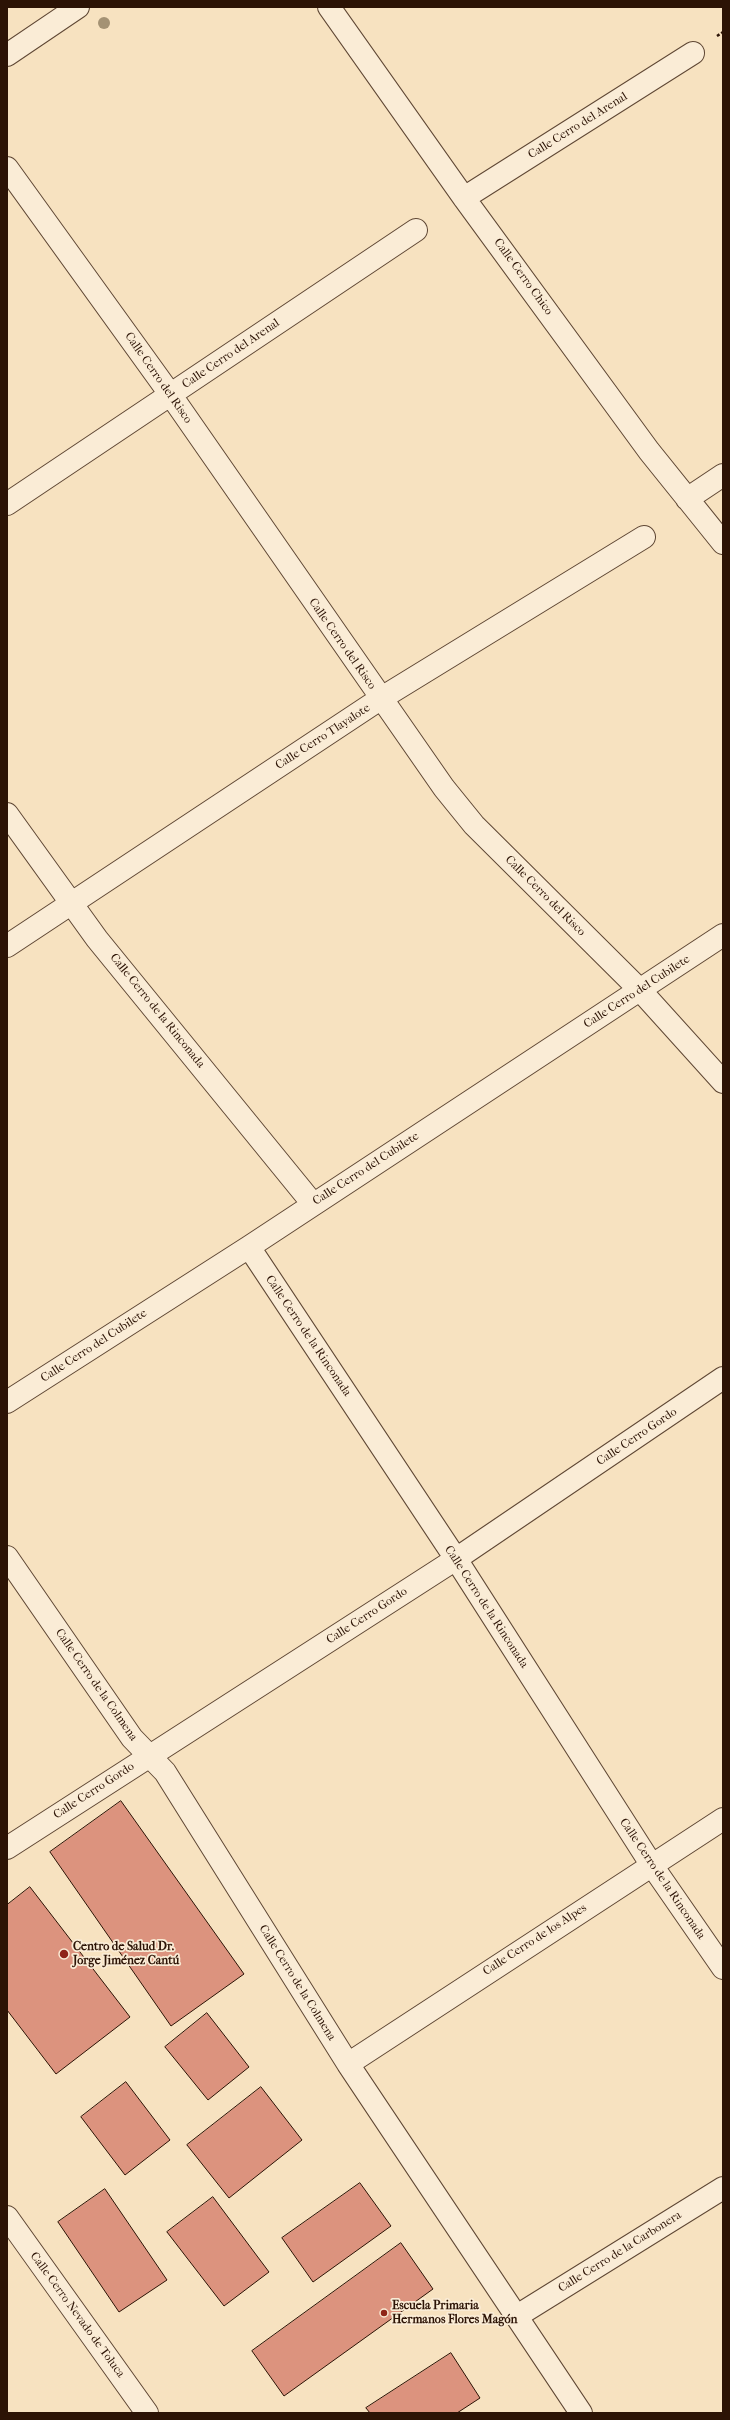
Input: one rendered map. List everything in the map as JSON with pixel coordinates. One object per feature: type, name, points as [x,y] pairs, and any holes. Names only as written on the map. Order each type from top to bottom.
[{"type":"street","points":[[7,54],[78,7]]},
{"type":"street","name":"Calle Cerro Chico","points":[[329,7],[464,198],[645,445],[687,500],[723,543]]},
{"type":"street","name":"Calle Cerro del Arenal","points":[[464,198],[693,53]]},
{"type":"street","name":"Calle Cerro del Risco","points":[[7,168],[170,394],[380,699],[444,788],[474,825],[640,990],[723,1082]]},
{"type":"street","name":"Calle Cerro del Arenal","points":[[7,504],[416,230]]},
{"type":"street","points":[[687,500],[723,475]]},
{"type":"street","name":"Calle Cerro Tlayalote","points":[[7,946],[380,699],[644,537]]},
{"type":"street","name":"Calle Cerro de la Rinconada","points":[[7,814],[98,939],[313,1204]]},
{"type":"street","name":"Calle Cerro del Cubilete","points":[[7,1402],[249,1247],[723,935]]},
{"type":"street","name":"Calle Cerro de la Rinconada","points":[[249,1247],[456,1559],[651,1864],[723,1968]]},
{"type":"street","name":"Calle Cerro Gordo","points":[[7,1848],[149,1755],[456,1559],[723,1378]]},
{"type":"street","name":"Calle Cerro de la Colmena","points":[[7,1557],[117,1717],[165,1772],[348,2064],[581,2413]]},
{"type":"street","name":"Calle Cerro de los Alpes","points":[[348,2064],[651,1864],[723,1819]]},
{"type":"street","name":"Calle Cerro de la Carbonera","points":[[517,2316],[723,2188]]},
{"type":"street","name":"Calle Cerro Nevado de Toluca","points":[[7,2217],[147,2413]]},
{"type":"building","points":[[121,1801],[244,1974],[171,2026],[50,1852]]},
{"type":"building","points":[[30,1887],[130,2017],[56,2074],[7,2010],[7,1905]]},
{"type":"building","points":[[207,2013],[249,2067],[208,2100],[165,2047]]},
{"type":"building","points":[[126,2082],[170,2140],[125,2175],[81,2117]]},
{"type":"building","points":[[261,2087],[302,2140],[229,2198],[187,2145]]},
{"type":"building","points":[[360,2183],[391,2226],[313,2282],[282,2238]]},
{"type":"building","points":[[105,2189],[167,2280],[119,2312],[58,2222]]},
{"type":"building","points":[[213,2197],[269,2272],[224,2306],[167,2232]]},
{"type":"building","points":[[401,2243],[433,2289],[284,2396],[252,2351]]},
{"type":"building","points":[[451,2353],[480,2398],[457,2413],[370,2413],[366,2408]]},
{"type":"place","name":"Centro de Salud Dr. Jorge Jiménez Cantú","points":[[64,1954]]},
{"type":"place","name":"Escuela Primaria Hermanos Flores Magón","points":[[384,2313]]}]
